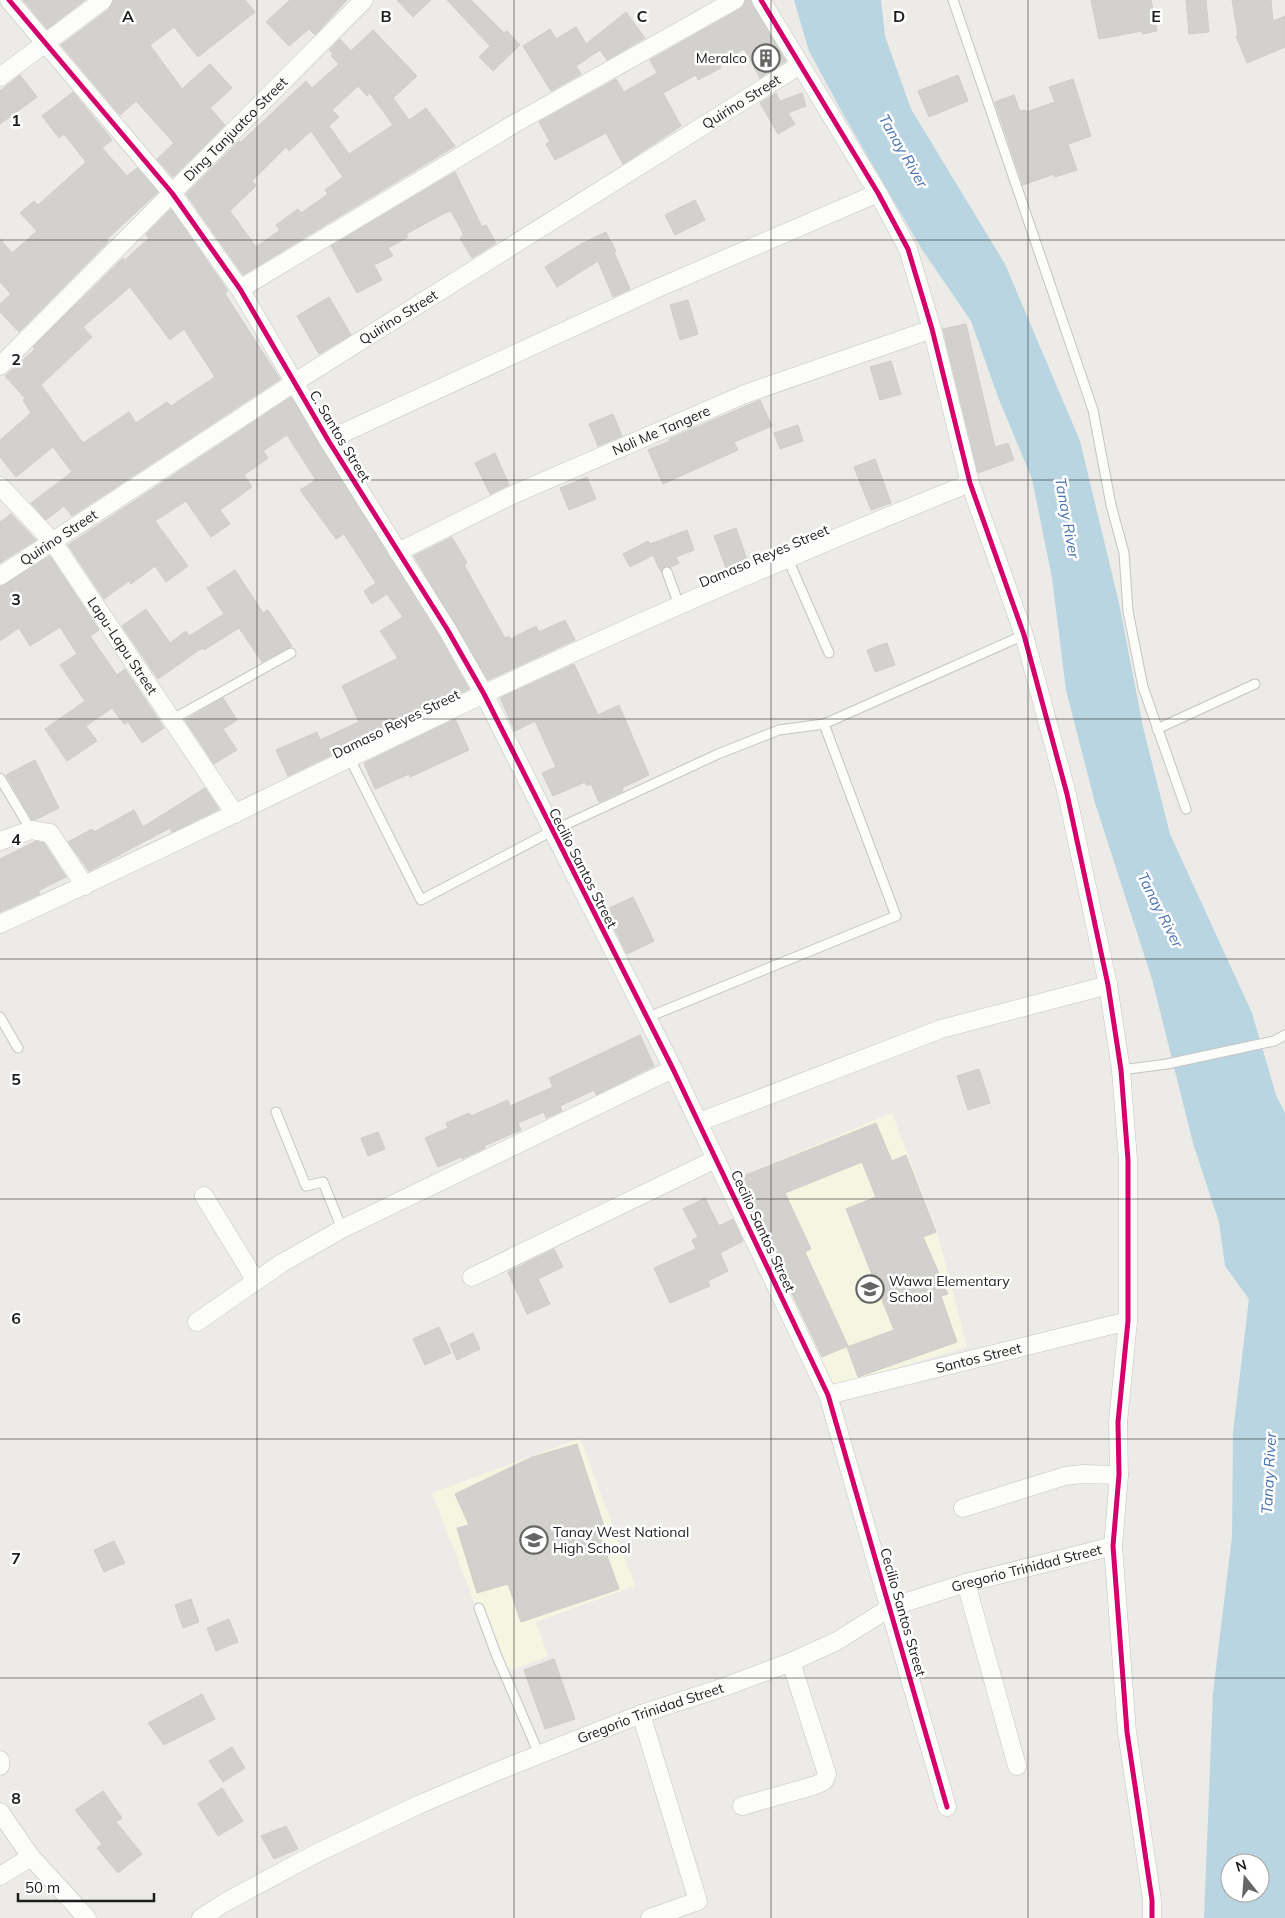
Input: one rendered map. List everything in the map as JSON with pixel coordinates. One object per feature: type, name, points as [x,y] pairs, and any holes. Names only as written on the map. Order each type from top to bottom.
[{"type":"street","name":"C. Santos Street","points":[[9,0],[172,193],[240,290],[328,440],[447,629],[484,694]]},
{"type":"street","points":[[0,78],[102,0]]},
{"type":"street","name":"Ding Tanjuatco Street","points":[[0,366],[364,0]]},
{"type":"street","points":[[240,290],[514,124],[735,0]]},
{"type":"street","points":[[761,0],[878,193],[908,249],[932,329],[970,483],[1024,635],[1067,794],[1108,985],[1121,1070],[1128,1160],[1128,1321],[1118,1422],[1119,1475],[1113,1546],[1127,1732],[1152,1900],[1152,1918]]},
{"type":"street","name":"Quirino Street","points":[[0,576],[295,382],[800,65]]},
{"type":"street","points":[[328,440],[658,288],[878,193]]},
{"type":"street","name":"Noli Me Tangere","points":[[398,552],[510,496],[746,394],[932,329]]},
{"type":"street","name":"Damaso Reyes Street","points":[[0,924],[84,886],[484,694],[679,605],[787,557],[970,483]]},
{"type":"street","name":"Lapu-Lapu Street","points":[[0,486],[53,542],[235,814]]},
{"type":"street","name":"Cecilio Santos Street","points":[[484,694],[552,832],[673,1068],[828,1395],[891,1607],[947,1807]]},
{"type":"street","points":[[0,841],[31,830],[50,833],[84,886]]},
{"type":"street","points":[[699,1122],[941,1029],[1108,985]]},
{"type":"street","points":[[197,1322],[282,1263],[342,1229],[673,1068]]},
{"type":"street","points":[[472,1277],[716,1159]]},
{"type":"street","points":[[204,1196],[256,1281]]},
{"type":"street","name":"Santos Street","points":[[828,1395],[1128,1321]]},
{"type":"street","points":[[964,1508],[1065,1476],[1083,1474],[1119,1475]]},
{"type":"street","name":"Gregorio Trinidad Street","points":[[202,1918],[224,1903],[314,1854],[418,1806],[539,1754],[641,1714],[791,1662],[837,1641],[891,1607],[966,1583],[1113,1546]]},
{"type":"street","points":[[966,1583],[1017,1766]]},
{"type":"street","points":[[742,1806],[816,1786],[824,1781],[827,1774],[791,1662]]},
{"type":"street","points":[[641,1714],[698,1901],[650,1918]]},
{"type":"street","points":[[0,1760],[0,1766]]},
{"type":"street","points":[[0,1812],[31,1857],[87,1918]]},
{"type":"street","points":[[0,1876],[31,1857]]},
{"type":"lane","points":[[953,0],[1093,410],[1111,505],[1124,553],[1128,611],[1143,687],[1186,810]]},
{"type":"lane","points":[[787,557],[829,654]]},
{"type":"lane","points":[[667,572],[679,605]]},
{"type":"lane","points":[[350,759],[421,900],[552,832],[718,754],[779,730],[824,724],[1024,635]]},
{"type":"lane","points":[[173,720],[291,653]]},
{"type":"lane","points":[[1157,729],[1255,684]]},
{"type":"lane","points":[[646,1018],[896,916],[824,724]]},
{"type":"lane","points":[[0,778],[31,830]]},
{"type":"lane","points":[[0,1016],[18,1048]]},
{"type":"lane","points":[[1121,1070],[1167,1064],[1274,1041],[1285,1036]]},
{"type":"lane","points":[[276,1112],[306,1186],[323,1182],[342,1229]]},
{"type":"lane","points":[[479,1608],[496,1654],[539,1754]]},
{"type":"shaded area","name":"Wawa Elementary School","points":[[892,1113],[937,1232],[967,1347],[833,1387],[737,1178]]},
{"type":"shaded area","name":"Tanay West National High School","points":[[580,1438],[635,1586],[536,1622],[548,1656],[502,1674],[432,1493]]},
{"type":"water","name":"Tanay River","points":[[794,0],[881,0],[885,36],[911,109],[1005,264],[1080,441],[1119,603],[1143,727],[1170,834],[1252,1013],[1276,1095],[1285,1113],[1285,1918],[1204,1918],[1213,1693],[1232,1536],[1233,1432],[1249,1299],[1225,1266],[1219,1222],[1193,1143],[1152,979],[1095,803],[1066,690],[1052,578],[1032,479],[998,397],[971,321],[921,248],[843,114],[809,51]]},
{"type":"building","points":[[23,0],[85,0],[47,29]]},
{"type":"building","points":[[113,0],[245,0],[255,12],[198,57],[174,27],[150,45],[182,89],[210,64],[232,88],[210,108],[225,125],[173,177],[157,159],[174,143],[136,101],[120,115],[61,45],[109,9]]},
{"type":"building","points":[[290,0],[347,0],[315,35],[309,29],[289,46],[266,22]]},
{"type":"building","points":[[397,0],[431,0],[413,17]]},
{"type":"building","points":[[447,0],[471,0],[504,33],[507,31],[520,45],[493,71],[479,57],[490,46]]},
{"type":"building","points":[[746,0],[750,0],[786,61],[760,78],[744,49],[719,63],[721,68],[698,80],[696,75],[663,93],[681,126],[623,164],[606,133],[555,160],[546,144],[550,142],[539,122],[616,79],[624,92],[657,73],[650,60],[740,9]]},
{"type":"building","points":[[1091,0],[1151,0],[1157,31],[1142,34],[1142,31],[1099,39]]},
{"type":"building","points":[[1186,0],[1206,0],[1209,32],[1189,34]]},
{"type":"building","points":[[1232,0],[1271,0],[1273,21],[1285,16],[1285,47],[1247,63],[1236,36],[1238,35]]},
{"type":"building","points":[[626,12],[645,38],[607,60],[600,50],[576,66],[581,74],[551,91],[523,46],[550,29],[556,39],[576,27],[586,44]]},
{"type":"building","points":[[373,30],[417,76],[393,98],[409,120],[426,108],[455,146],[243,275],[186,194],[239,141],[241,142],[306,81],[312,88],[339,64],[331,56],[333,54],[329,50],[340,39],[351,51]],"holes":[[[358,86],[367,96],[370,93],[393,125],[349,154],[329,126],[339,117],[332,110]],[[311,131],[343,177],[325,190],[328,194],[301,213],[298,209],[276,225],[280,230],[256,247],[230,211],[256,186],[252,181],[286,147],[289,151]]]},
{"type":"building","points":[[20,75],[37,97],[0,124],[0,91]]},
{"type":"building","points":[[958,75],[968,101],[929,117],[918,91]]},
{"type":"building","points":[[1073,79],[1091,136],[1068,144],[1077,170],[1055,177],[1054,174],[1023,185],[995,102],[1014,95],[1020,111],[1025,110],[1026,112],[1055,102],[1049,87]]},
{"type":"building","points":[[73,92],[112,140],[102,148],[127,176],[137,168],[158,192],[106,240],[108,242],[19,332],[0,312],[0,304],[11,294],[0,282],[0,239],[12,253],[37,231],[20,213],[34,201],[38,205],[86,162],[64,134],[59,138],[42,116]]},
{"type":"building","points":[[776,93],[780,101],[802,93],[806,106],[788,113],[795,124],[778,134],[760,103]]},
{"type":"building","points":[[455,172],[482,227],[486,225],[496,243],[472,258],[460,238],[464,235],[451,211],[406,234],[408,237],[388,248],[393,256],[374,265],[382,280],[357,293],[331,246]]},
{"type":"building","points":[[695,200],[705,220],[675,235],[665,215]]},
{"type":"building","points":[[171,209],[228,291],[225,293],[227,297],[280,379],[72,516],[64,506],[46,520],[31,503],[72,472],[53,447],[16,477],[0,457],[0,440],[31,413],[23,400],[25,398],[5,376],[35,349],[33,347],[123,258],[125,260],[149,238],[146,234]],"holes":[[[130,287],[170,340],[184,329],[215,377],[171,406],[167,402],[136,423],[129,412],[83,443],[41,385],[92,337],[83,327]]]},
{"type":"building","points":[[606,232],[616,251],[614,252],[630,289],[613,297],[598,261],[557,287],[545,267],[581,244]]},
{"type":"building","points":[[329,297],[351,335],[319,354],[297,316]]},
{"type":"building","points":[[688,300],[698,334],[680,340],[670,305]]},
{"type":"building","points":[[966,324],[995,447],[1008,443],[1014,460],[978,473],[943,329]]},
{"type":"building","points":[[891,361],[901,394],[880,400],[870,367]]},
{"type":"building","points":[[291,397],[438,634],[469,689],[288,776],[276,750],[317,732],[320,740],[359,722],[342,686],[398,658],[380,631],[403,617],[387,594],[372,604],[364,591],[376,583],[344,534],[336,539],[300,490],[316,480],[287,435],[263,451],[268,458],[244,475],[252,487],[220,510],[230,524],[211,537],[186,501],[155,521],[188,566],[166,582],[155,566],[131,584],[129,581],[104,599],[68,545]]},
{"type":"building","points":[[760,400],[772,426],[734,442],[738,450],[663,484],[648,450]]},
{"type":"building","points":[[613,414],[622,436],[598,446],[589,424]]},
{"type":"building","points":[[798,425],[803,441],[780,449],[774,433]]},
{"type":"building","points":[[495,453],[509,485],[490,494],[475,463]]},
{"type":"building","points":[[875,459],[891,503],[871,510],[854,467]]},
{"type":"building","points":[[587,477],[596,499],[569,510],[560,488]]},
{"type":"building","points":[[11,514],[36,540],[0,563],[0,522]]},
{"type":"building","points":[[736,528],[747,560],[726,568],[714,536]]},
{"type":"building","points":[[687,530],[694,550],[676,557],[679,563],[671,567],[664,566],[661,572],[653,555],[630,567],[623,554],[648,541],[650,544]]},
{"type":"building","points":[[452,537],[467,563],[464,565],[505,638],[509,636],[510,639],[536,626],[539,632],[565,620],[575,640],[488,680],[414,556]]},
{"type":"building","points":[[50,556],[99,630],[90,636],[117,675],[125,669],[164,728],[142,743],[128,722],[124,724],[112,708],[86,726],[97,741],[67,761],[45,729],[85,701],[60,665],[77,654],[60,627],[30,646],[19,628],[0,641],[0,587]]},
{"type":"building","points":[[235,570],[263,613],[268,610],[292,646],[262,662],[239,628],[204,650],[202,648],[158,679],[122,626],[146,609],[170,643],[186,631],[189,636],[224,614],[207,588]]},
{"type":"building","points":[[887,643],[895,665],[875,672],[867,650]]},
{"type":"building","points":[[574,664],[598,715],[619,705],[649,775],[622,788],[623,791],[599,802],[591,784],[587,786],[585,782],[553,796],[542,773],[556,767],[535,721],[515,731],[500,698]]},
{"type":"building","points":[[223,698],[237,720],[223,729],[237,750],[214,764],[185,720]]},
{"type":"building","points":[[455,719],[469,750],[410,777],[409,774],[375,789],[364,763]]},
{"type":"building","points":[[35,760],[59,808],[32,820],[6,775]]},
{"type":"building","points":[[205,788],[219,809],[172,832],[170,828],[89,871],[68,842],[92,829],[94,832],[134,810],[143,827]]},
{"type":"building","points":[[36,841],[44,843],[66,877],[38,891],[40,894],[0,912],[0,859]]},
{"type":"building","points":[[633,897],[654,941],[627,954],[605,910]]},
{"type":"building","points":[[640,1035],[654,1066],[596,1095],[594,1090],[560,1106],[562,1111],[546,1118],[544,1112],[518,1123],[521,1130],[484,1146],[485,1148],[462,1159],[461,1157],[438,1167],[425,1138],[448,1128],[446,1123],[469,1113],[471,1116],[508,1100],[510,1106],[553,1087],[549,1078]]},
{"type":"building","points":[[979,1069],[990,1103],[968,1110],[957,1076]]},
{"type":"building","name":"Wawa Elementary School","points":[[876,1123],[892,1161],[906,1155],[936,1232],[923,1237],[948,1294],[941,1296],[957,1342],[858,1377],[847,1347],[894,1330],[846,1209],[876,1197],[862,1162],[785,1193],[811,1249],[805,1252],[848,1346],[822,1357],[785,1279],[788,1277],[766,1230],[762,1232],[752,1210],[756,1208],[743,1176]]},
{"type":"building","points":[[378,1132],[385,1149],[368,1156],[361,1138]]},
{"type":"building","points":[[705,1198],[719,1226],[733,1219],[743,1241],[720,1253],[728,1271],[708,1281],[710,1286],[670,1303],[654,1268],[696,1249],[692,1240],[698,1237],[683,1209]]},
{"type":"building","points":[[554,1249],[563,1267],[538,1279],[550,1304],[527,1314],[508,1272]]},
{"type":"building","points":[[439,1327],[451,1353],[425,1365],[413,1339]]},
{"type":"building","points":[[473,1333],[480,1349],[457,1360],[450,1344]]},
{"type":"building","name":"Tanay West National High School","points":[[577,1444],[604,1526],[597,1528],[619,1589],[521,1622],[508,1584],[477,1593],[457,1528],[469,1525],[455,1494],[532,1457]]},
{"type":"building","points":[[114,1541],[125,1563],[104,1572],[94,1550]]},
{"type":"building","points":[[191,1599],[199,1622],[183,1628],[175,1605]]},
{"type":"building","points":[[229,1619],[238,1642],[216,1651],[207,1628]]},
{"type":"building","points":[[554,1659],[575,1719],[545,1729],[524,1670]]},
{"type":"building","points":[[202,1694],[215,1719],[164,1745],[148,1723]]},
{"type":"building","points":[[232,1747],[245,1768],[223,1782],[209,1761]]},
{"type":"building","points":[[222,1788],[243,1821],[218,1836],[198,1804]]},
{"type":"building","points":[[103,1791],[122,1818],[116,1822],[142,1854],[118,1873],[97,1848],[102,1844],[75,1810]]},
{"type":"building","points":[[286,1826],[298,1849],[274,1859],[261,1836]]},
{"type":"cycle path","points":[[9,0],[172,193],[240,289],[328,440],[447,629],[484,694],[673,1069],[828,1395],[947,1807]]},
{"type":"cycle path","points":[[761,0],[878,193],[908,249],[932,329],[970,483],[1024,635],[1067,794],[1108,985],[1121,1070],[1128,1160],[1128,1321],[1118,1422],[1119,1475],[1113,1546],[1127,1732],[1152,1900],[1152,1918]]},
{"type":"place","name":"Meralco","points":[[766,58]]},
{"type":"place","name":"Wawa Elementary School","points":[[870,1289]]},
{"type":"place","name":"Tanay West National High School","points":[[534,1540]]}]
